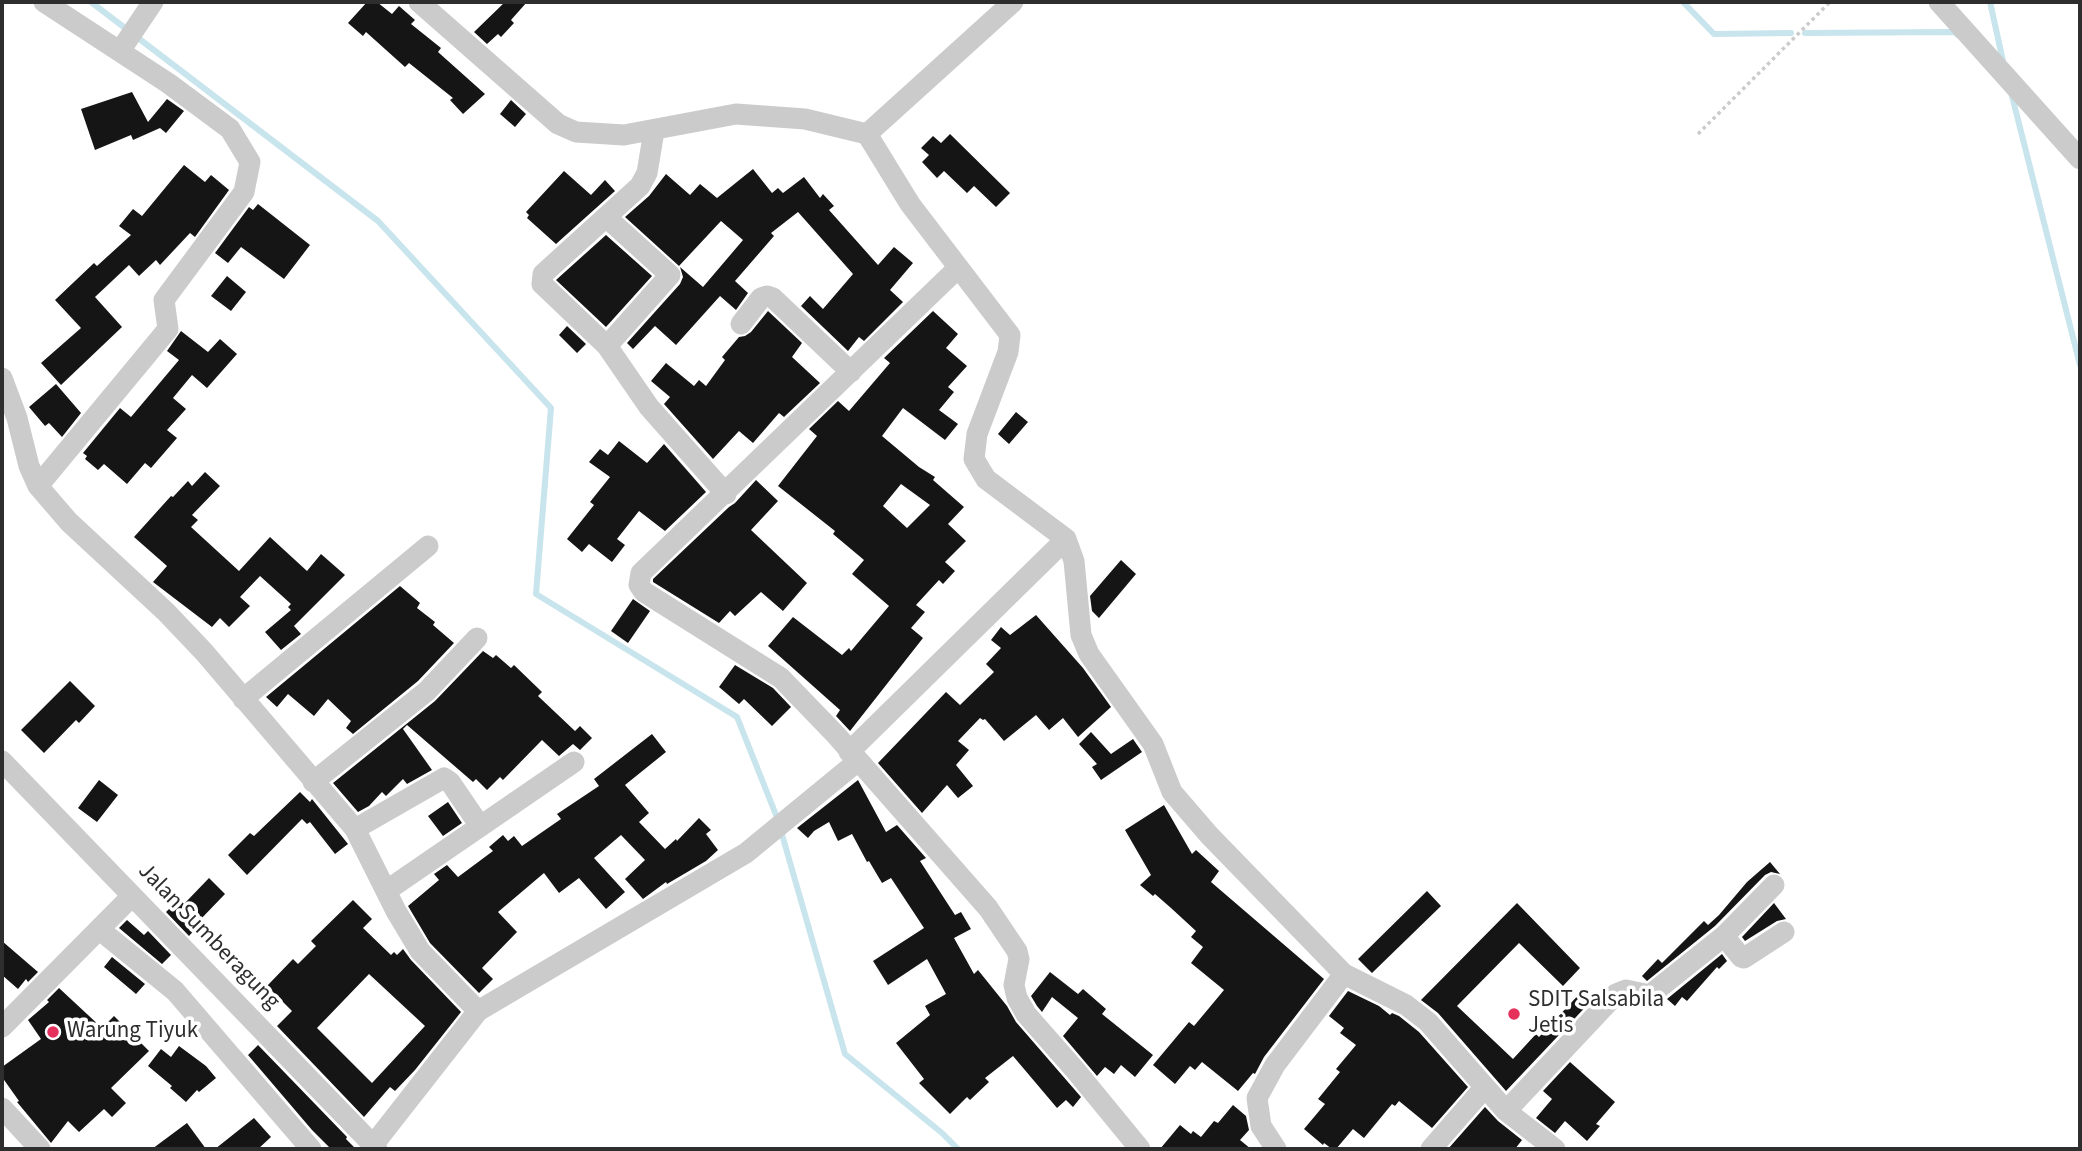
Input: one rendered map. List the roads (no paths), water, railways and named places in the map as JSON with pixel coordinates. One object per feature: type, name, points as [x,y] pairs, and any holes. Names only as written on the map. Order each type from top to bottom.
[{"type":"street","points":[[38,486],[168,329],[164,300],[244,192],[250,162],[230,129],[122,48],[44,2]]},
{"type":"street","points":[[122,48],[153,2]]},
{"type":"street","points":[[419,2],[566,128],[576,132],[624,135],[653,143],[736,114],[805,120],[867,134],[910,204],[1010,335],[1010,344],[977,435],[974,459],[986,479],[1066,540],[1074,561],[1081,635],[1089,654],[1153,744],[1172,792],[1209,835],[1344,974],[1406,1005],[1428,1022],[1506,1111],[1555,1149]]},
{"type":"street","points":[[867,134],[1013,2]]},
{"type":"street","points":[[1940,2],[2080,159]]},
{"type":"street","points":[[653,143],[647,173],[640,186],[548,268],[541,279],[542,284],[607,346],[649,407],[726,494]]},
{"type":"street","points":[[606,217],[670,275],[607,346]]},
{"type":"street","points":[[958,268],[641,573],[639,584],[644,592],[781,678],[988,908],[1017,951],[1019,959],[1014,985],[1017,998],[1026,1014],[1140,1149]]},
{"type":"street","points":[[741,324],[761,298],[773,298],[851,372]]},
{"type":"street","points":[[2,378],[17,418],[29,466],[38,486],[69,522],[166,612],[204,652],[355,830],[420,951],[478,1011]]},
{"type":"street","points":[[374,1148],[478,1011],[746,853],[769,835],[854,757],[1066,540]]},
{"type":"street","points":[[243,699],[428,546]]},
{"type":"street","points":[[313,782],[426,691],[477,638]]},
{"type":"street","name":"Jalan Sumberagung","points":[[2,761],[129,900],[201,967],[374,1148]]},
{"type":"street","points":[[386,891],[574,762]]},
{"type":"street","points":[[355,830],[444,778],[450,782],[480,826]]},
{"type":"street","points":[[1506,1111],[1616,994],[1626,990],[1650,995],[1724,936],[1774,885]]},
{"type":"street","points":[[2,1027],[129,900]]},
{"type":"street","points":[[103,927],[175,991],[311,1149]]},
{"type":"street","points":[[1724,936],[1744,958],[1784,932]]},
{"type":"street","points":[[175,991],[201,967]]},
{"type":"street","points":[[1276,1149],[1261,1126],[1257,1098],[1275,1065],[1344,974]]},
{"type":"street","points":[[1431,1149],[1485,1087]]},
{"type":"street","points":[[2,1108],[40,1149]]},
{"type":"waterway","points":[[91,2],[378,221],[551,408],[536,594],[737,717],[778,820]]},
{"type":"waterway","points":[[1683,2],[1714,34],[1791,33]]},
{"type":"waterway","points":[[1990,2],[2003,61]]},
{"type":"waterway","points":[[1805,33],[1954,32],[1959,36]]},
{"type":"waterway","points":[[2011,92],[2080,365]]},
{"type":"waterway","points":[[781,831],[845,1054],[958,1149]]},
{"type":"place","name":"SDIT Salsabila Jetis","points":[[1514,1014]]},
{"type":"place","name":"Warung Tiyuk","points":[[53,1032]]}]
